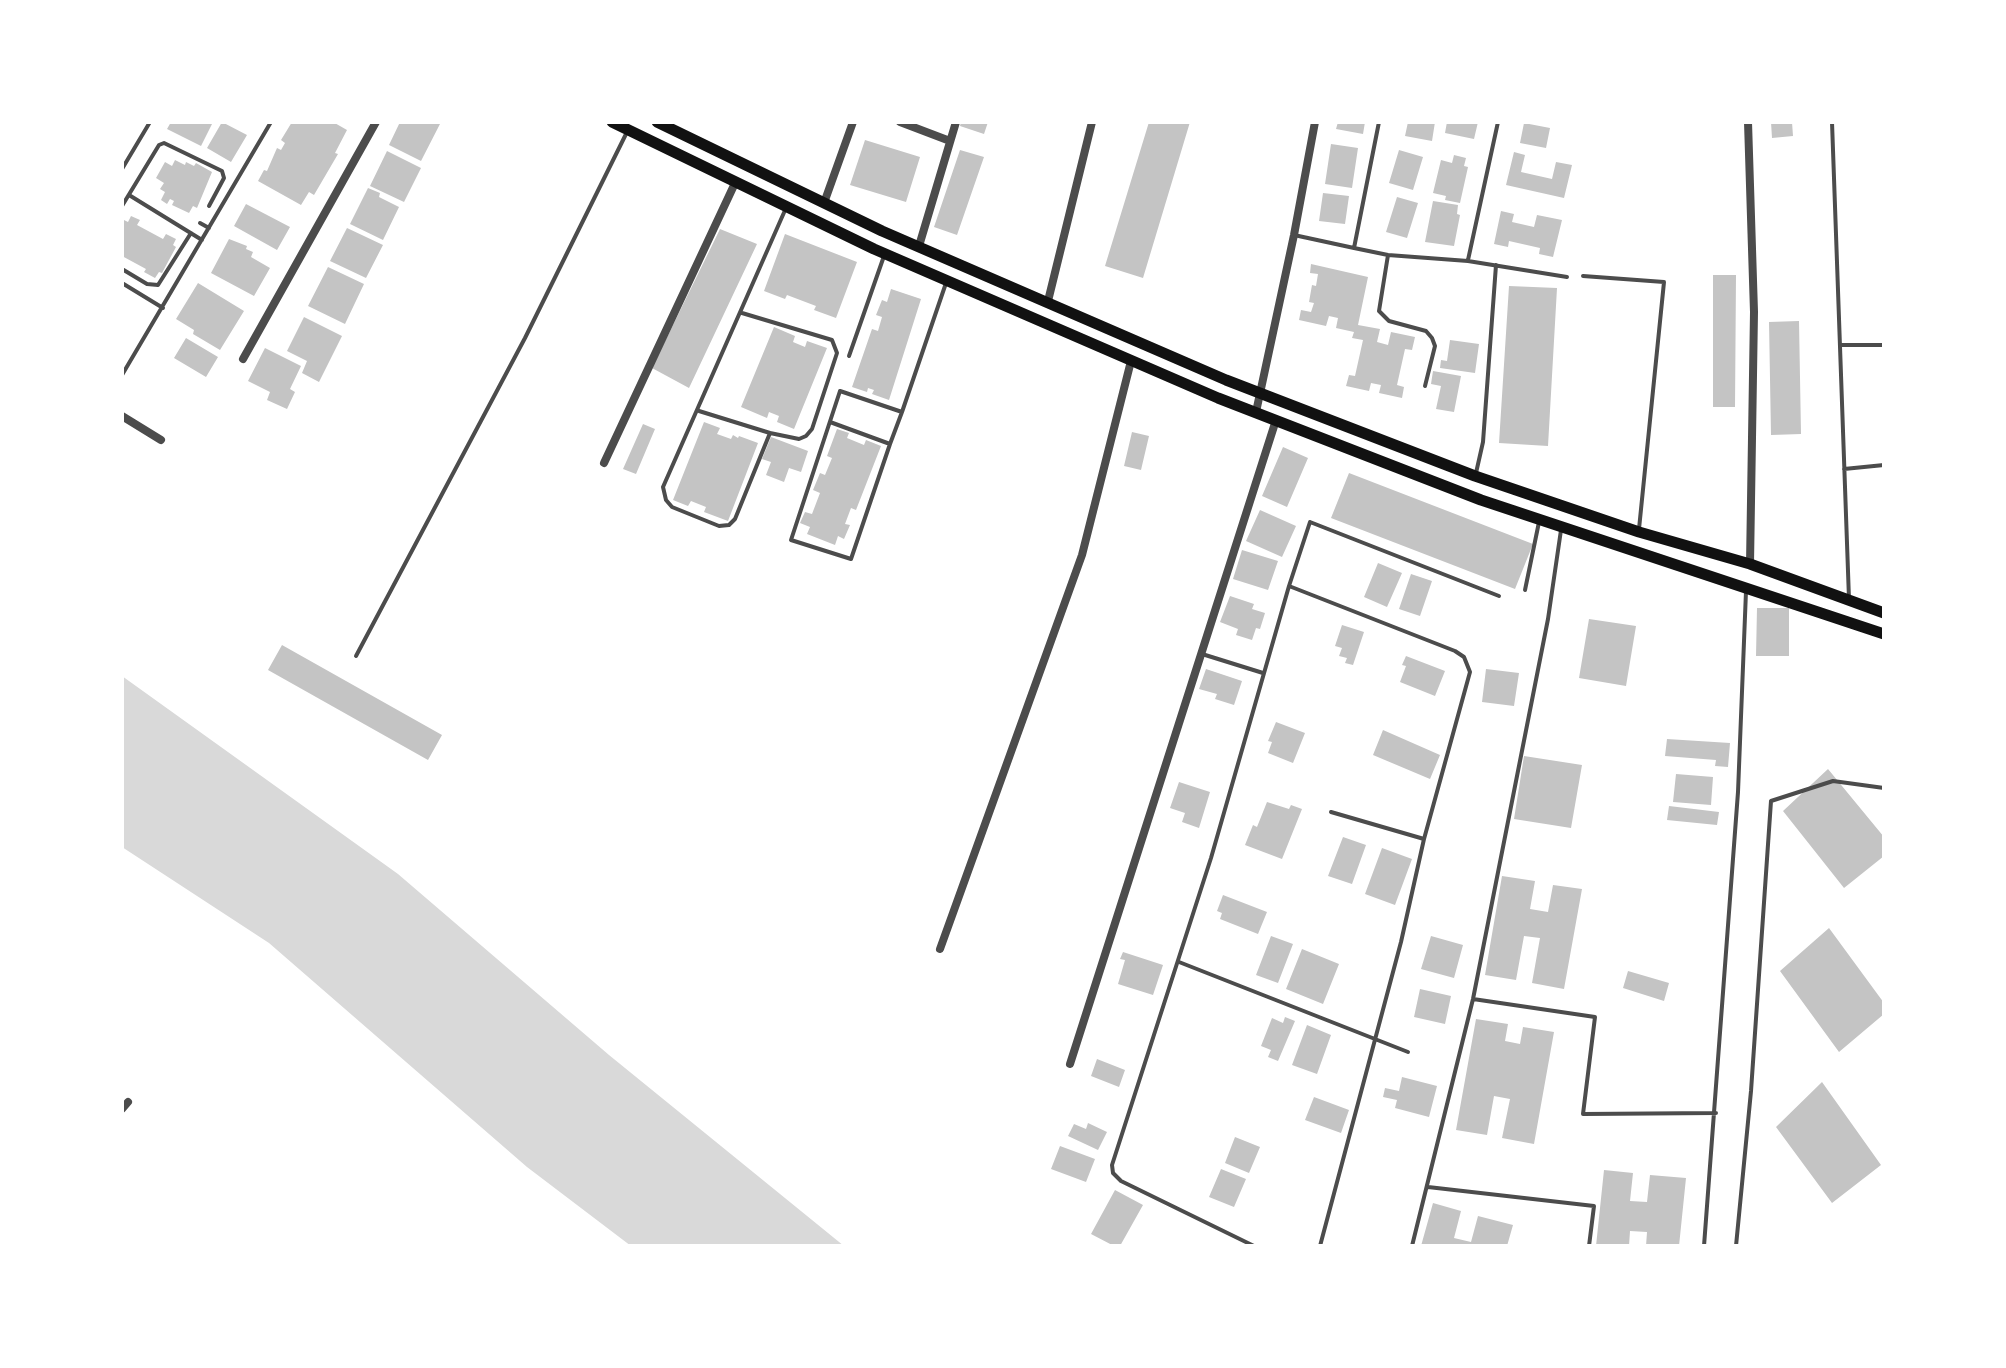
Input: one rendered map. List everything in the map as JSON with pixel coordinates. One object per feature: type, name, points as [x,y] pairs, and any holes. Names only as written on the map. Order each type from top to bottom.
[{"type":"main road","points":[[612,122],[885,254],[1256,412],[1561,528],[1884,634]]},
{"type":"main road","points":[[657,122],[919,246],[1261,393],[1475,476],[1639,532],[1750,564],[1884,613]]},
{"type":"street","points":[[243,359],[376,122]]},
{"type":"street","points":[[824,203],[853,122]]},
{"type":"street","points":[[900,122],[950,141]]},
{"type":"street","points":[[919,246],[956,122]]},
{"type":"street","points":[[1048,301],[1092,122]]},
{"type":"street","points":[[1256,412],[1315,122]]},
{"type":"street","points":[[1748,122],[1754,312],[1750,564]]},
{"type":"street","points":[[604,463],[736,181]]},
{"type":"street","points":[[940,949],[1082,555],[1131,361]]},
{"type":"street","points":[[122,416],[161,440]]},
{"type":"street","points":[[1070,1064],[1276,420]]},
{"type":"lane","points":[[122,169],[150,122]]},
{"type":"lane","points":[[122,375],[271,122]]},
{"type":"lane","points":[[1354,248],[1379,122]]},
{"type":"lane","points":[[1468,261],[1498,122]]},
{"type":"lane","points":[[1832,122],[1849,601]]},
{"type":"lane","points":[[356,656],[525,338],[628,130]]},
{"type":"lane","points":[[122,206],[159,145],[168,143],[222,171],[224,178],[209,206]]},
{"type":"lane","points":[[129,195],[202,240]]},
{"type":"lane","points":[[770,433],[735,519],[729,525],[719,526],[672,507],[666,500],[663,487],[787,206]]},
{"type":"lane","points":[[200,223],[209,228]]},
{"type":"lane","points":[[122,269],[147,284],[158,285],[191,233]]},
{"type":"lane","points":[[1294,235],[1388,255],[1468,261],[1567,277]]},
{"type":"lane","points":[[849,356],[885,254]]},
{"type":"lane","points":[[1388,255],[1379,311],[1389,321],[1426,331],[1432,338],[1435,346],[1425,386]]},
{"type":"lane","points":[[1475,476],[1483,442],[1496,265]]},
{"type":"lane","points":[[1583,276],[1664,282],[1639,532]]},
{"type":"lane","points":[[902,412],[840,391],[791,540],[851,559],[902,412],[946,281]]},
{"type":"lane","points":[[122,283],[163,308]]},
{"type":"lane","points":[[698,411],[799,439],[812,429],[837,353],[836,346],[826,338],[742,313]]},
{"type":"lane","points":[[1840,345],[1884,345]]},
{"type":"lane","points":[[830,422],[890,444]]},
{"type":"lane","points":[[1844,469],[1884,465]]},
{"type":"lane","points":[[1525,590],[1539,519]]},
{"type":"lane","points":[[1254,1246],[1121,1181],[1113,1173],[1114,1158],[1178,962],[1310,522],[1499,596]]},
{"type":"lane","points":[[1412,1246],[1473,999],[1548,619],[1561,528]]},
{"type":"lane","points":[[1289,586],[1455,651],[1469,663],[1470,672],[1320,1246]]},
{"type":"lane","points":[[1704,1246],[1738,792],[1746,589]]},
{"type":"lane","points":[[1200,654],[1264,674]]},
{"type":"lane","points":[[1736,1246],[1751,1091],[1771,801],[1833,781],[1884,788]]},
{"type":"lane","points":[[1331,812],[1424,839]]},
{"type":"lane","points":[[1178,962],[1408,1052]]},
{"type":"lane","points":[[1473,999],[1595,1017],[1583,1114],[1716,1113]]},
{"type":"lane","points":[[1428,1187],[1594,1206],[1589,1246]]},
{"type":"shaded area","points":[[122,676],[398,874],[609,1055],[844,1246],[631,1246],[527,1167],[269,943],[122,847]]},
{"type":"building","points":[[171,122],[213,122],[201,146],[167,129]]},
{"type":"building","points":[[222,122],[247,135],[231,162],[207,148]]},
{"type":"building","points":[[292,122],[333,122],[347,130],[335,153],[338,154],[314,195],[309,192],[301,205],[258,181],[264,170],[267,171],[277,148],[281,150],[285,143],[281,140]]},
{"type":"building","points":[[400,122],[441,122],[421,161],[389,145]]},
{"type":"building","points":[[961,122],[988,122],[984,134],[960,126]]},
{"type":"building","points":[[1149,122],[1190,122],[1143,278],[1105,266]]},
{"type":"building","points":[[1338,122],[1365,122],[1363,134],[1336,129]]},
{"type":"building","points":[[1408,122],[1435,122],[1432,141],[1405,136]]},
{"type":"building","points":[[1447,122],[1478,122],[1474,139],[1445,133]]},
{"type":"building","points":[[1771,122],[1792,122],[1793,136],[1772,138]]},
{"type":"building","points":[[1524,123],[1550,128],[1546,148],[1520,143]]},
{"type":"building","points":[[865,140],[920,157],[906,202],[850,185]]},
{"type":"building","points":[[1331,144],[1358,148],[1352,188],[1325,184]]},
{"type":"building","points":[[960,150],[984,157],[957,235],[934,227]]},
{"type":"building","points":[[1399,150],[1423,157],[1413,190],[1389,183]]},
{"type":"building","points":[[387,151],[421,168],[404,202],[370,186]]},
{"type":"building","points":[[1514,152],[1525,155],[1521,172],[1552,179],[1556,162],[1572,165],[1564,198],[1506,185]]},
{"type":"building","points":[[1454,155],[1466,158],[1464,166],[1468,167],[1460,203],[1433,193],[1441,160],[1452,163]]},
{"type":"building","points":[[175,160],[185,165],[186,162],[194,166],[196,163],[212,172],[197,208],[193,206],[189,213],[172,205],[174,201],[170,199],[167,204],[161,200],[165,192],[160,189],[164,183],[156,178],[165,162],[172,166]]},
{"type":"building","points":[[368,188],[399,207],[383,240],[350,224]]},
{"type":"building","points":[[1323,193],[1349,196],[1345,224],[1319,221]]},
{"type":"building","points":[[1397,197],[1418,203],[1407,238],[1386,232]]},
{"type":"building","points":[[1433,201],[1458,205],[1457,214],[1460,215],[1454,246],[1425,242]]},
{"type":"building","points":[[246,204],[290,227],[277,250],[234,226]]},
{"type":"building","points":[[1501,211],[1514,214],[1512,222],[1534,227],[1537,215],[1562,220],[1553,257],[1539,254],[1540,248],[1509,241],[1508,247],[1494,244]]},
{"type":"building","points":[[131,216],[140,220],[137,225],[163,239],[166,234],[176,239],[173,245],[176,247],[162,273],[159,272],[155,278],[144,272],[146,269],[122,256],[122,219],[128,222]]},
{"type":"building","points":[[347,228],[383,245],[366,278],[330,261]]},
{"type":"building","points":[[720,229],[757,244],[689,388],[652,368]]},
{"type":"building","points":[[785,234],[857,262],[836,318],[787,295],[785,299],[764,291]]},
{"type":"building","points":[[229,239],[247,246],[246,249],[253,252],[251,257],[270,268],[254,296],[211,273]]},
{"type":"building","points":[[1311,264],[1368,277],[1358,325],[1380,329],[1377,342],[1388,345],[1391,332],[1415,337],[1412,350],[1405,349],[1397,385],[1404,387],[1402,398],[1379,393],[1381,385],[1371,383],[1369,391],[1346,386],[1349,375],[1355,376],[1363,340],[1352,338],[1354,332],[1336,328],[1338,318],[1329,316],[1326,326],[1299,320],[1301,310],[1311,312],[1314,303],[1309,302],[1318,274],[1310,273]]},
{"type":"building","points":[[328,267],[364,284],[345,324],[308,306]]},
{"type":"building","points":[[1713,275],[1736,275],[1735,407],[1713,407]]},
{"type":"building","points":[[198,283],[244,311],[220,350],[193,334],[194,330],[176,319]]},
{"type":"building","points":[[1509,286],[1557,288],[1548,446],[1499,443]]},
{"type":"building","points":[[891,289],[921,299],[889,400],[872,394],[874,390],[868,388],[867,392],[852,387],[872,329],[878,331],[882,317],[876,315],[882,300],[887,302]]},
{"type":"building","points":[[304,317],[342,336],[319,382],[302,373],[307,361],[287,351]]},
{"type":"building","points":[[1799,321],[1801,434],[1771,435],[1769,322]]},
{"type":"building","points":[[774,327],[795,336],[793,342],[805,347],[807,341],[827,348],[794,429],[777,422],[779,416],[769,412],[767,418],[741,407]]},
{"type":"building","points":[[186,338],[218,357],[206,377],[174,358]]},
{"type":"building","points":[[1450,340],[1479,344],[1475,373],[1440,368],[1441,360],[1447,361]]},
{"type":"building","points":[[265,348],[301,366],[290,389],[295,392],[287,409],[267,400],[270,392],[248,381]]},
{"type":"building","points":[[1433,371],[1461,376],[1454,412],[1436,409],[1441,386],[1431,384]]},
{"type":"building","points":[[704,422],[720,428],[717,434],[731,439],[733,435],[739,436],[758,443],[728,521],[704,512],[706,507],[691,501],[688,506],[673,500]]},
{"type":"building","points":[[643,424],[655,429],[636,474],[623,469]]},
{"type":"building","points":[[837,429],[849,433],[847,438],[864,445],[866,440],[881,446],[856,510],[851,508],[845,524],[850,525],[844,539],[838,536],[835,545],[807,534],[810,527],[800,523],[805,512],[812,514],[820,493],[813,490],[820,473],[825,475],[832,458],[827,456]]},
{"type":"building","points":[[1132,432],[1149,436],[1141,470],[1124,466]]},
{"type":"building","points":[[771,437],[808,451],[801,472],[789,468],[784,482],[766,475],[771,462],[762,459]]},
{"type":"building","points":[[1283,447],[1308,458],[1287,507],[1262,496]]},
{"type":"building","points":[[1349,473],[1533,544],[1515,589],[1331,518]]},
{"type":"building","points":[[1260,510],[1296,526],[1282,557],[1246,541]]},
{"type":"building","points":[[1242,550],[1278,561],[1268,590],[1233,579]]},
{"type":"building","points":[[1378,563],[1402,573],[1387,607],[1364,597]]},
{"type":"building","points":[[1411,574],[1432,581],[1420,616],[1399,609]]},
{"type":"building","points":[[1230,596],[1254,604],[1252,609],[1265,613],[1260,629],[1256,628],[1252,640],[1236,635],[1238,629],[1220,622]]},
{"type":"building","points":[[1757,608],[1789,608],[1789,656],[1756,656]]},
{"type":"building","points":[[1589,619],[1636,626],[1626,686],[1579,678]]},
{"type":"building","points":[[1342,625],[1364,632],[1353,665],[1345,663],[1347,658],[1339,656],[1342,648],[1335,646]]},
{"type":"building","points":[[282,645],[442,735],[428,760],[268,670]]},
{"type":"building","points":[[1406,656],[1445,671],[1435,696],[1400,682]]},
{"type":"building","points":[[1206,669],[1242,681],[1234,705],[1215,699],[1217,694],[1199,689]]},
{"type":"building","points":[[1486,669],[1519,673],[1514,706],[1482,702]]},
{"type":"building","points":[[1276,722],[1305,733],[1293,763],[1268,753],[1272,742],[1268,741]]},
{"type":"building","points":[[1383,730],[1440,755],[1430,779],[1373,755]]},
{"type":"building","points":[[1667,739],[1730,743],[1728,767],[1715,766],[1716,760],[1665,756]]},
{"type":"building","points":[[1524,756],[1582,765],[1571,828],[1514,819]]},
{"type":"building","points":[[1828,769],[1884,837],[1884,856],[1844,888],[1783,811]]},
{"type":"building","points":[[1676,774],[1713,777],[1711,805],[1673,802]]},
{"type":"building","points":[[1179,782],[1210,792],[1199,828],[1182,822],[1185,813],[1170,808]]},
{"type":"building","points":[[1267,802],[1289,809],[1291,805],[1302,809],[1282,859],[1245,845],[1253,825],[1257,827]]},
{"type":"building","points":[[1669,806],[1719,812],[1717,825],[1667,820]]},
{"type":"building","points":[[1343,837],[1366,845],[1352,884],[1328,876]]},
{"type":"building","points":[[1382,848],[1412,859],[1395,905],[1365,894]]},
{"type":"building","points":[[1502,876],[1535,881],[1530,909],[1548,912],[1553,885],[1582,889],[1564,989],[1532,983],[1540,938],[1524,936],[1516,980],[1485,975]]},
{"type":"building","points":[[1223,895],[1267,912],[1258,934],[1220,919],[1222,913],[1217,911]]},
{"type":"building","points":[[1829,928],[1884,1003],[1884,1014],[1839,1052],[1780,971]]},
{"type":"building","points":[[1271,936],[1293,944],[1278,983],[1256,975]]},
{"type":"building","points":[[1431,936],[1463,945],[1454,978],[1421,969]]},
{"type":"building","points":[[1302,949],[1339,964],[1323,1004],[1286,989]]},
{"type":"building","points":[[1123,952],[1163,965],[1153,995],[1118,984],[1125,960],[1120,959]]},
{"type":"building","points":[[1628,971],[1669,983],[1664,1001],[1623,988]]},
{"type":"building","points":[[1420,989],[1451,996],[1445,1024],[1414,1017]]},
{"type":"building","points":[[1285,1017],[1295,1021],[1278,1061],[1268,1057],[1271,1050],[1261,1046],[1272,1018],[1283,1023]]},
{"type":"building","points":[[1476,1019],[1508,1024],[1505,1041],[1520,1044],[1523,1027],[1554,1032],[1534,1144],[1502,1138],[1510,1099],[1494,1096],[1487,1135],[1456,1130]]},
{"type":"building","points":[[1307,1025],[1331,1035],[1317,1074],[1292,1065]]},
{"type":"building","points":[[1097,1059],[1125,1070],[1119,1087],[1091,1076]]},
{"type":"building","points":[[1402,1077],[1437,1086],[1429,1117],[1395,1108],[1397,1100],[1383,1097],[1385,1088],[1399,1091]]},
{"type":"building","points":[[1822,1082],[1881,1165],[1832,1203],[1776,1127]]},
{"type":"building","points":[[1314,1097],[1349,1110],[1341,1133],[1305,1120]]},
{"type":"building","points":[[1088,1123],[1107,1132],[1098,1150],[1068,1136],[1074,1124],[1086,1129]]},
{"type":"building","points":[[1235,1137],[1260,1147],[1249,1173],[1225,1163]]},
{"type":"building","points":[[1060,1146],[1095,1159],[1086,1182],[1051,1169]]},
{"type":"building","points":[[1221,1169],[1246,1179],[1234,1207],[1209,1197]]},
{"type":"building","points":[[1604,1170],[1633,1173],[1630,1201],[1647,1202],[1650,1175],[1686,1178],[1679,1246],[1646,1246],[1647,1232],[1630,1231],[1629,1246],[1596,1246]]},
{"type":"building","points":[[1115,1190],[1143,1205],[1120,1246],[1091,1234]]},
{"type":"building","points":[[1433,1203],[1461,1211],[1454,1238],[1471,1242],[1478,1216],[1513,1225],[1507,1246],[1421,1246]]}]
